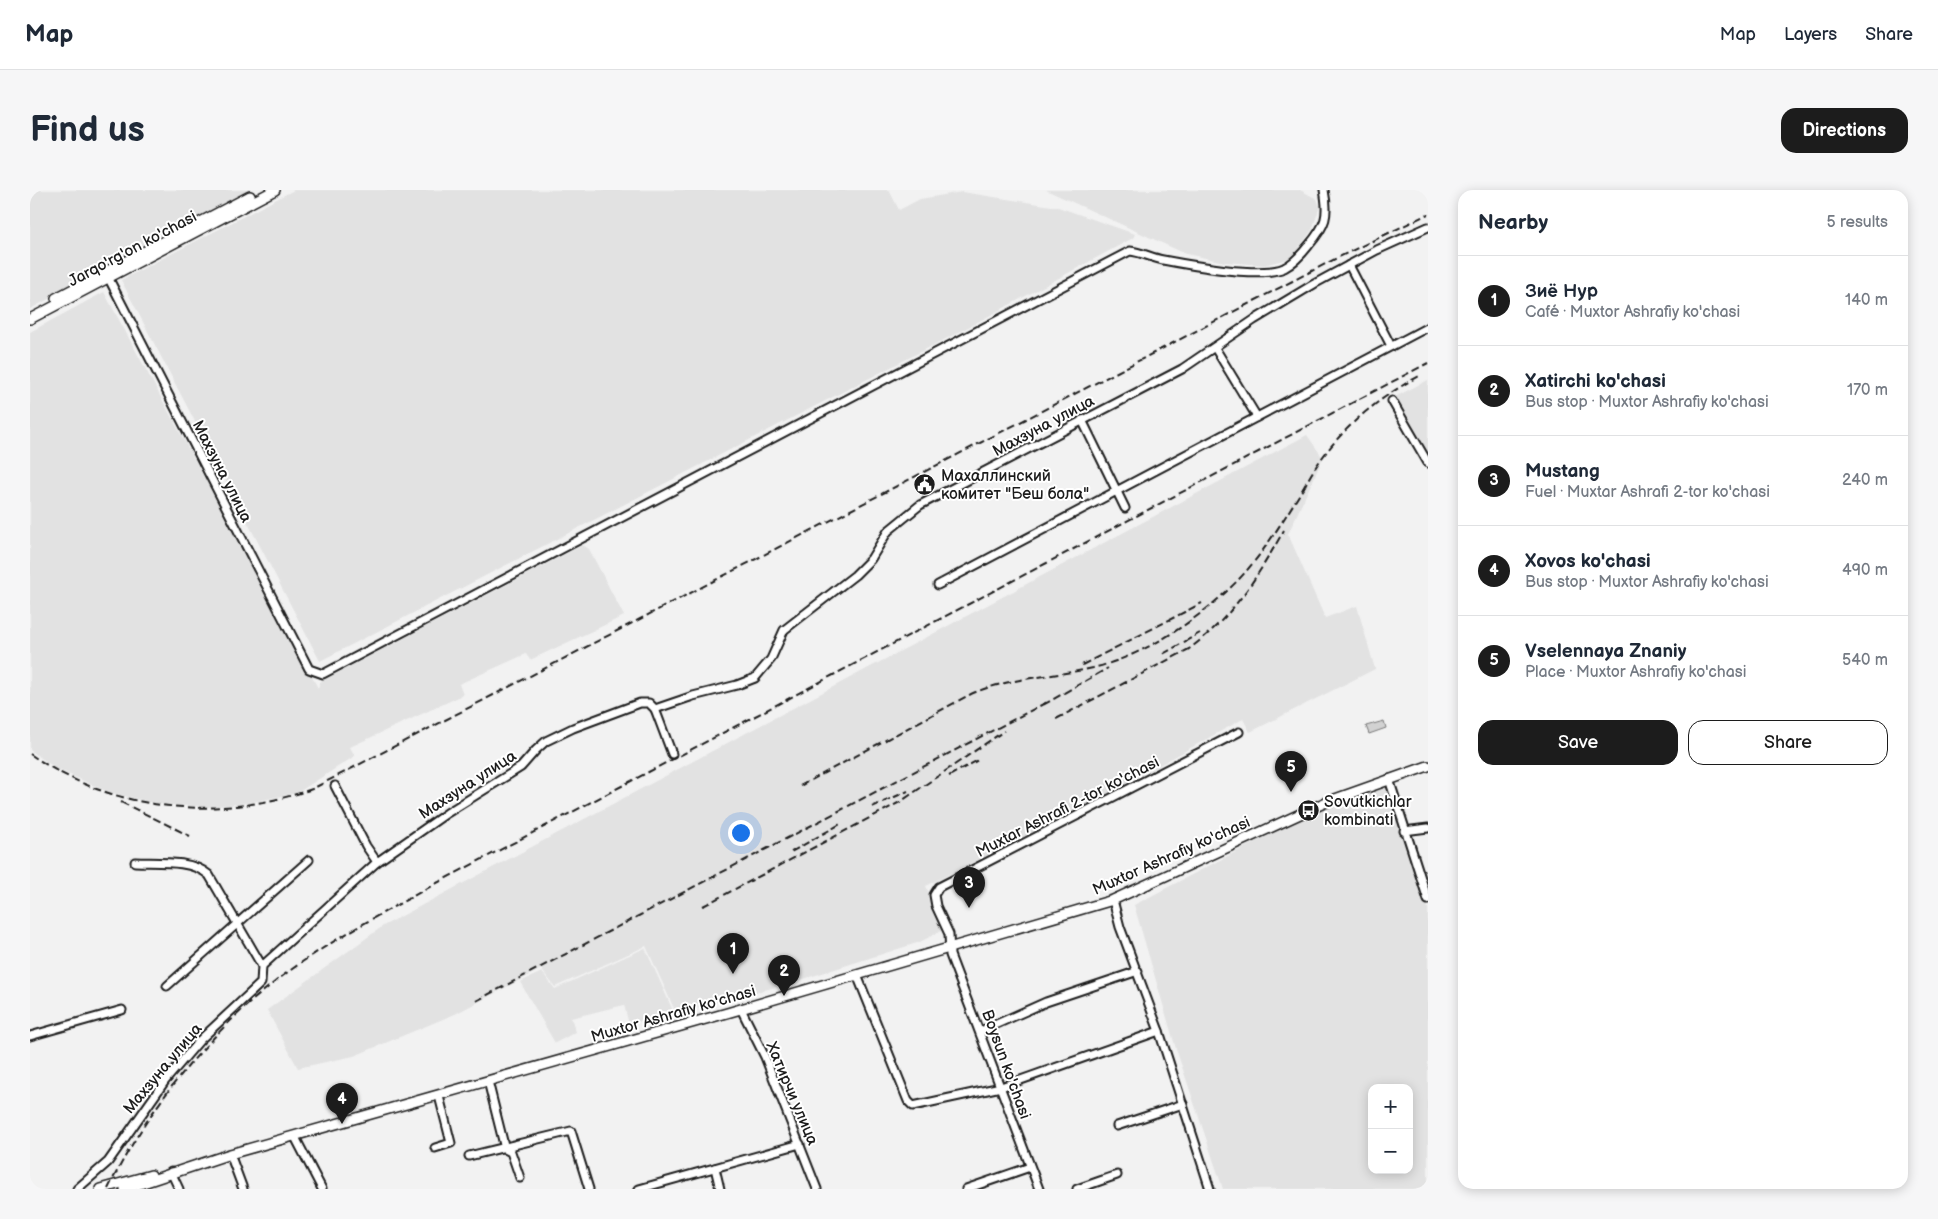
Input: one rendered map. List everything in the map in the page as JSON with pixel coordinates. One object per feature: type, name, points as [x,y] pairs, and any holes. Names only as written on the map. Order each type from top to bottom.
[{"type":"main road","name":"Jarqo'rg'on ko'chasi","points":[[30,319],[261,190]]},
{"type":"main road","name":"Jarqo'rg'on ko'chasi","points":[[30,312],[274,190]]},
{"type":"main road","name":"Muxtor Ashrafiy ko'chasi","points":[[125,1189],[230,1154],[296,1137],[742,1009],[1113,900],[1324,803],[1428,766]]},
{"type":"main road","name":"Muxtor Ashrafiy ko'chasi","points":[[100,1189],[138,1178],[172,1172]]},
{"type":"street","name":"Махзуна улица","points":[[106,275],[309,669],[324,674],[1130,251],[1163,260],[1240,270],[1261,272],[1284,268],[1299,258],[1323,229],[1328,210],[1324,190]]},
{"type":"street","name":"Махзуна улица","points":[[77,1189],[108,1162],[165,1081],[200,1040],[261,983],[262,966],[377,862],[447,813],[521,768],[536,750],[556,736],[640,703],[649,703],[654,710],[693,696],[736,686],[755,678],[771,659],[784,630],[855,575],[871,559],[888,531],[920,505],[1182,369],[1254,320],[1349,265],[1428,227]]},
{"type":"street","points":[[1349,265],[1391,346]]},
{"type":"street","points":[[938,585],[1118,492],[1428,327]]},
{"type":"street","points":[[1214,348],[1257,417]]},
{"type":"street","points":[[1392,401],[1428,463]]},
{"type":"street","points":[[1082,420],[1125,508]]},
{"type":"street","points":[[654,710],[672,754]]},
{"type":"street","name":"Muxtar Ashrafi 2-tor ko'chasi","points":[[949,948],[949,934],[933,900],[939,887],[1239,732]]},
{"type":"street","points":[[1389,779],[1404,831],[1428,900]]},
{"type":"street","points":[[335,786],[366,846],[377,862]]},
{"type":"street","points":[[1404,831],[1428,828]]},
{"type":"street","points":[[167,986],[309,860]]},
{"type":"street","points":[[135,862],[180,864],[209,875],[262,966]]},
{"type":"street","points":[[1113,900],[1120,927],[1138,970],[1159,1031],[1210,1189]]},
{"type":"street","name":"Boysun ko'chasi","points":[[949,948],[1039,1189]]},
{"type":"street","points":[[981,1031],[1046,1002],[1138,970]]},
{"type":"street","points":[[857,975],[908,1102],[913,1106],[1001,1086],[1159,1031]]},
{"type":"street","name":"Хатирчи улица","points":[[742,1009],[765,1057],[817,1189]]},
{"type":"street","points":[[30,1036],[122,1010]]},
{"type":"street","points":[[488,1082],[504,1149]]},
{"type":"street","points":[[435,1148],[451,1142],[438,1096]]},
{"type":"street","points":[[1117,1126],[1182,1104]]},
{"type":"street","points":[[469,1156],[504,1149],[571,1130],[589,1189]]},
{"type":"street","points":[[296,1137],[322,1189]]},
{"type":"street","points":[[639,1189],[800,1144]]},
{"type":"street","points":[[504,1149],[511,1152],[520,1178]]},
{"type":"street","points":[[230,1154],[243,1189]]},
{"type":"street","points":[[966,1189],[1030,1167]]},
{"type":"street","points":[[715,1168],[720,1189]]},
{"type":"street","points":[[172,1172],[180,1189]]},
{"type":"street","points":[[1077,1189],[1117,1175]]},
{"type":"shaded area","points":[[30,190],[252,190],[30,309]]},
{"type":"shaded area","points":[[294,190],[889,190],[899,210],[920,199],[962,192],[1058,207],[1135,234],[1133,238],[963,330],[320,661],[121,280]]},
{"type":"shaded area","points":[[1046,190],[1300,190],[1317,199],[1320,206],[1312,230],[1291,258],[1264,265],[1225,262],[1186,254]]},
{"type":"shaded area","points":[[104,292],[318,688],[320,682],[583,545],[589,549],[624,616],[530,660],[526,654],[459,684],[463,695],[350,747],[355,756],[297,793],[248,803],[208,807],[157,804],[108,792],[55,768],[30,750],[30,332]]},
{"type":"shaded area","points":[[1428,380],[1428,460],[1395,397]]},
{"type":"shaded area","points":[[1307,435],[1323,458],[1288,534],[1325,618],[1357,606],[1375,669],[1250,732],[1243,719],[1089,804],[926,886],[943,930],[920,942],[791,983],[676,1013],[646,946],[555,987],[541,969],[455,1014],[354,1056],[298,1068],[267,1010],[383,926]]},
{"type":"shaded area","points":[[1384,721],[1386,728],[1369,734],[1366,726]]},
{"type":"shaded area","points":[[1388,786],[1428,908],[1428,1189],[1223,1189],[1176,1049],[1134,905],[1295,821]]},
{"type":"shaded area","points":[[645,948],[674,1013],[629,1024],[624,1005],[571,1018],[576,1032],[555,1043],[520,982],[542,972],[555,989]]},
{"type":"railway","points":[[30,754],[62,774],[96,789],[166,806],[203,808],[240,806],[312,789],[1337,258],[1428,214]]},
{"type":"railway","points":[[108,1189],[141,1130],[180,1076],[202,1050],[250,1002],[314,954],[435,884],[1428,363]]},
{"type":"railway","points":[[1303,489],[1325,454],[1353,423],[1385,397],[1421,375]]},
{"type":"railway","points":[[800,786],[971,694],[1001,684],[1078,671],[1111,663],[1166,637],[1184,626],[1216,601],[1252,565],[1306,484]]},
{"type":"railway","points":[[1056,719],[1189,649],[1205,637],[1243,595],[1284,530]]},
{"type":"railway","points":[[1082,665],[1202,603]]},
{"type":"railway","points":[[1163,654],[1200,633]]},
{"type":"railway","points":[[1043,705],[1108,668]]},
{"type":"railway","points":[[476,1001],[1049,701]]},
{"type":"railway","points":[[703,906],[900,802],[1004,731]]},
{"type":"railway","points":[[949,776],[980,759]]},
{"type":"railway","points":[[872,807],[908,791]]},
{"type":"railway","points":[[121,802],[190,836]]},
{"type":"railway","points":[[791,852],[842,823]]},
{"type":"place","name":"Махаллинский комитет \"Беш бола\"","points":[[925,484]]},
{"type":"place","name":"Vselennaya Znaniy","points":[[1291,792]]},
{"type":"place","name":"Sovutkichlar kombinati","points":[[1308,810]]},
{"type":"place","name":"Mustang","points":[[969,908]]},
{"type":"place","name":"Зиё Нур","points":[[733,974]]},
{"type":"place","name":"Xatirchi ko'chasi","points":[[784,996]]},
{"type":"place","name":"Xovos ko'chasi","points":[[342,1124]]}]
